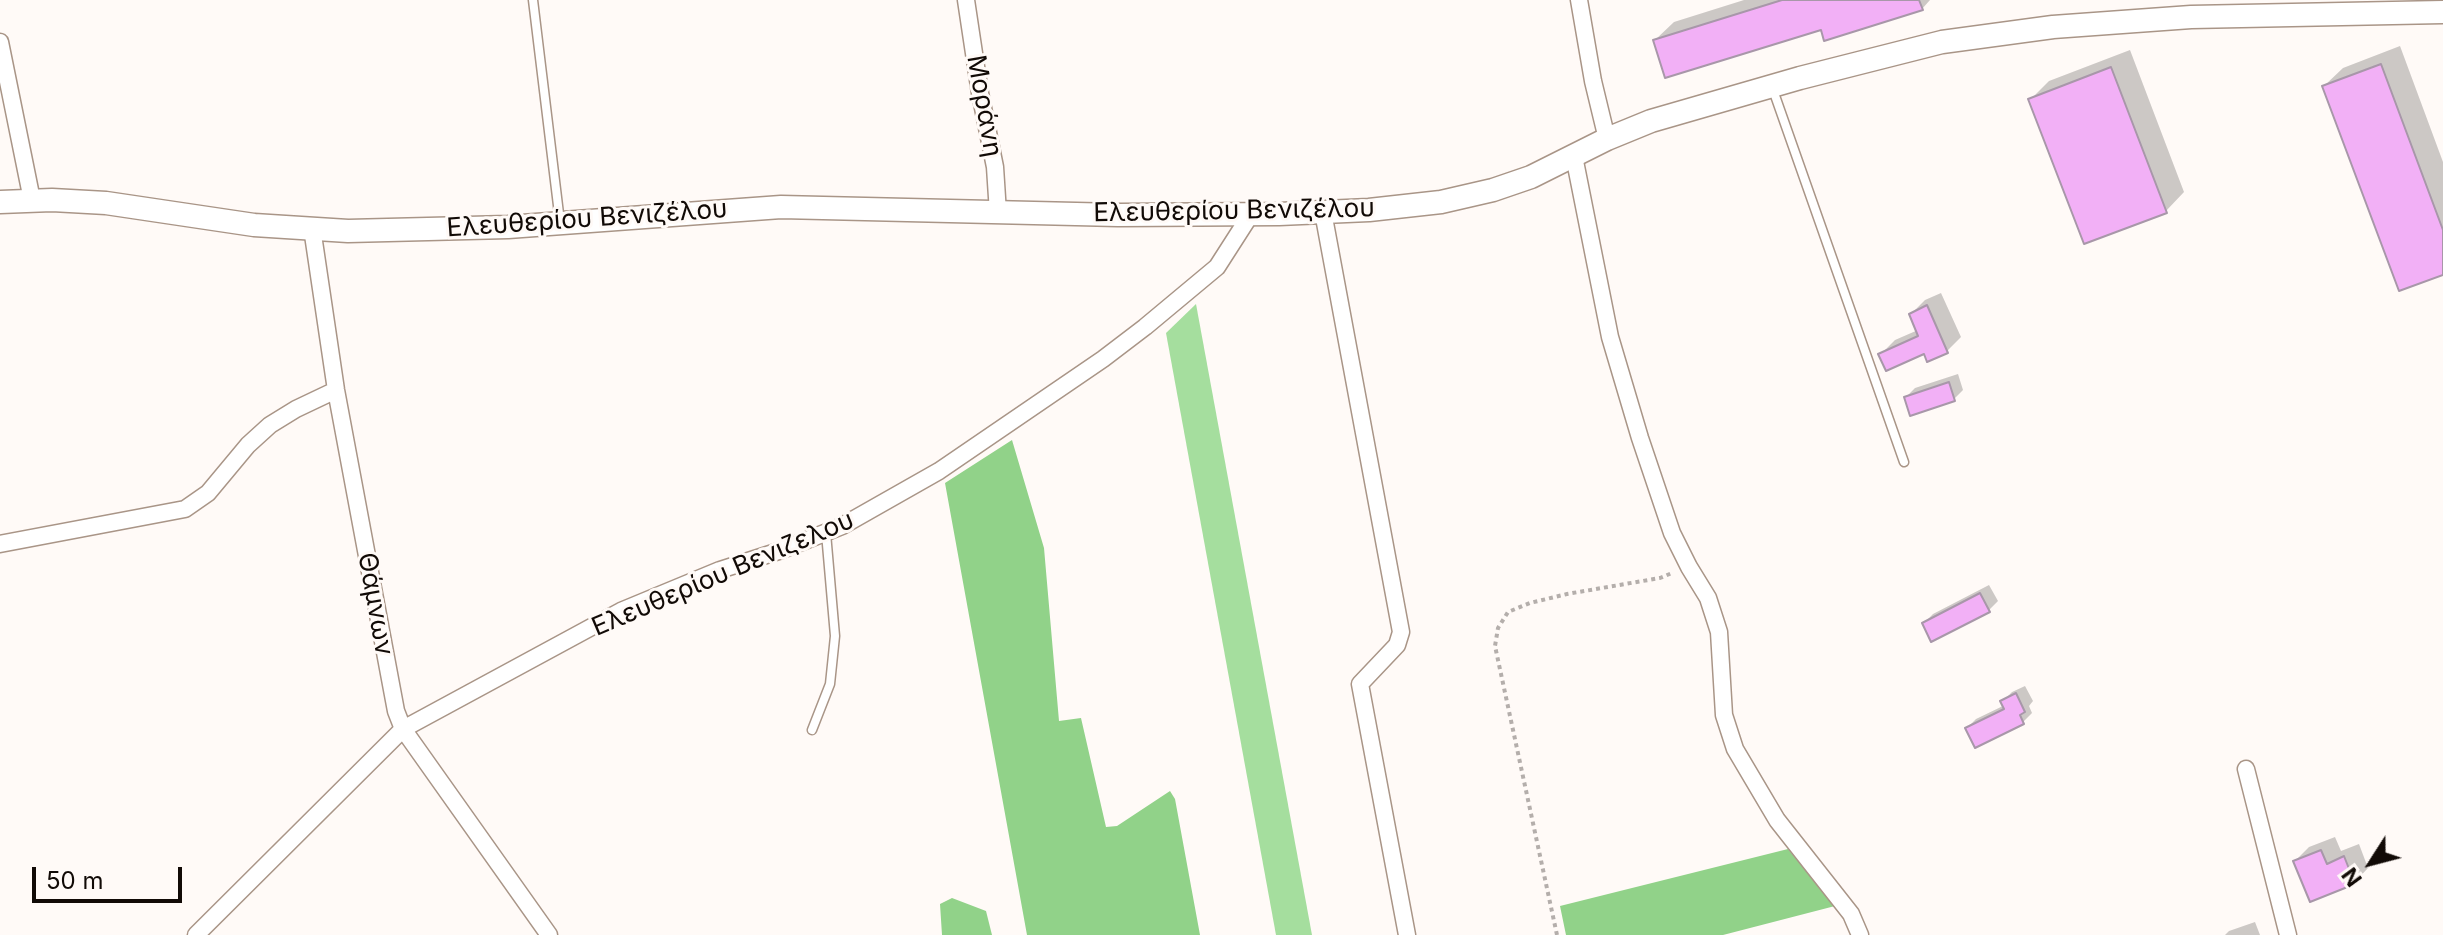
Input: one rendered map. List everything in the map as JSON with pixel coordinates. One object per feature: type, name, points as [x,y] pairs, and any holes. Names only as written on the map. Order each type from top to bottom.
[{"type":"main road","name":"Ελευθερίου Βενιζέλου","points":[[0,202],[106,203],[254,225],[348,231],[560,223],[781,207],[998,213],[1251,214],[1406,207],[1471,196],[1531,177],[1651,121],[1917,47],[1994,34],[2191,17],[2316,12],[2443,12]]},
{"type":"street","name":"Μοράνη","points":[[966,0],[995,167],[998,213]]},
{"type":"street","points":[[1579,0],[1607,139]]},
{"type":"street","points":[[0,42],[32,200]]},
{"type":"street","points":[[1574,156],[1610,337],[1655,485],[1672,533],[1708,598],[1719,632],[1724,715],[1735,749],[1777,820],[1851,914],[1860,935]]},
{"type":"street","points":[[1323,212],[1401,632],[1397,645],[1360,684],[1407,935]]},
{"type":"street","name":"Ελευθερίου Βενιζελου","points":[[196,935],[403,729],[621,611],[720,570],[826,533],[873,510],[939,471],[1103,359],[1217,267],[1251,214]]},
{"type":"street","name":"Θάμνων","points":[[312,228],[336,390],[391,696],[403,729],[549,935]]},
{"type":"street","points":[[0,544],[185,509],[208,493],[248,445],[270,425],[336,390]]},
{"type":"street","points":[[2246,769],[2288,935]]},
{"type":"lane","points":[[533,0],[560,223]]},
{"type":"lane","points":[[1772,86],[1904,462]]},
{"type":"lane","points":[[812,730],[830,684],[835,636],[826,533]]},
{"type":"path","points":[[1557,935],[1495,646],[1498,628],[1508,612],[1530,603],[1660,578],[1689,567]]},
{"type":"green space","points":[[1196,304],[1312,935],[1276,935],[1166,333]]},
{"type":"green space","points":[[1012,440],[1044,548],[1059,721],[1081,718],[1106,827],[1117,826],[1170,791],[1175,799],[1200,935],[1027,935],[945,483]]},
{"type":"green space","points":[[1788,849],[1835,906],[1723,935],[1566,935],[1560,906]]},
{"type":"green space","points":[[952,898],[986,911],[992,935],[942,935],[940,904]]},
{"type":"building","points":[[1782,0],[1919,0],[1923,10],[1824,41],[1821,30],[1665,78],[1653,40]]},
{"type":"building","points":[[2381,64],[2443,230],[2443,275],[2399,291],[2322,86]]},
{"type":"building","points":[[2111,67],[2167,213],[2084,244],[2028,99]]},
{"type":"building","points":[[1927,305],[1948,353],[1927,362],[1924,354],[1886,371],[1878,354],[1918,336],[1909,314]]},
{"type":"building","points":[[1949,382],[1955,401],[1910,416],[1904,397]]},
{"type":"building","points":[[1980,593],[1990,612],[1931,642],[1922,623]]},
{"type":"building","points":[[2016,693],[2025,712],[2020,715],[2024,724],[1975,748],[1965,728],[2004,709],[2000,701]]},
{"type":"building","points":[[2321,850],[2327,864],[2344,856],[2355,884],[2310,902],[2293,861]]}]
